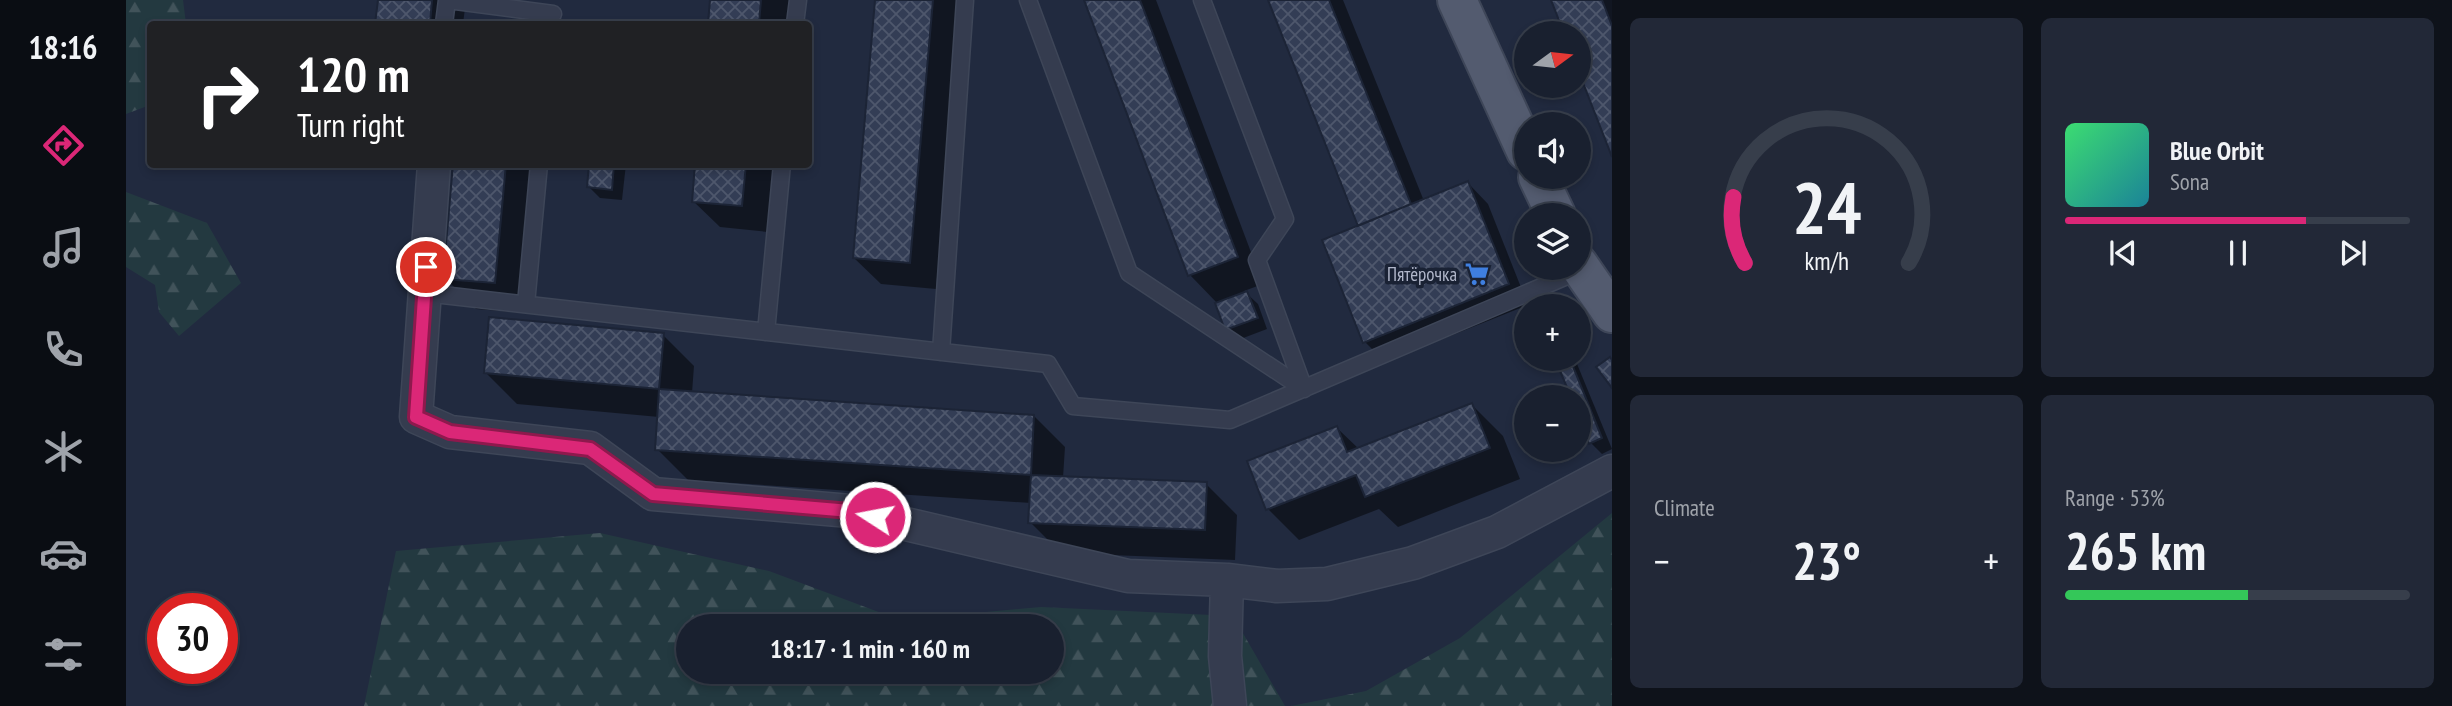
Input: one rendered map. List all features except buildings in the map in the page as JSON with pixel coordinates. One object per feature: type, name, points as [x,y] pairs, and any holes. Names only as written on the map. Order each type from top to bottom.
[{"type":"main road","points":[[1457,0],[1514,125]]},
{"type":"main road","points":[[1589,280],[1612,313]]},
{"type":"street","points":[[434,168],[416,417],[450,432],[590,449],[653,494],[850,511],[1128,576],[1227,580],[1277,586],[1327,584],[1413,563],[1497,532],[1612,471]]},
{"type":"street","points":[[1227,580],[1225,656],[1230,706]]},
{"type":"lane","points":[[444,21],[447,0],[553,13]]},
{"type":"lane","points":[[796,21],[798,0]]},
{"type":"lane","points":[[941,352],[965,0]]},
{"type":"lane","points":[[1028,0],[1129,273],[1304,389]]},
{"type":"lane","points":[[1202,0],[1285,219],[1257,260],[1304,389]]},
{"type":"lane","points":[[526,304],[539,168]]},
{"type":"lane","points":[[766,331],[782,168]]},
{"type":"lane","points":[[425,293],[1048,364],[1073,406],[1230,420],[1551,280]]},
{"type":"green space","points":[[126,0],[183,0],[186,21],[147,21],[147,106],[126,114]]},
{"type":"green space","points":[[126,192],[207,223],[241,283],[179,336],[159,312],[155,285],[126,267]]},
{"type":"green space","points":[[1612,513],[1612,706],[1291,706],[1366,691],[1460,638]]},
{"type":"green space","points":[[600,533],[769,571],[884,614],[676,614],[676,684],[1064,684],[1064,614],[965,614],[1041,607],[1233,616],[1285,706],[364,706],[396,551]]},
{"type":"place","name":"Пятёрочка","points":[[1477,274]]},
{"type":"route","points":[[426,267],[416,417],[450,432],[590,449],[653,494],[850,511],[875,517]]}]
